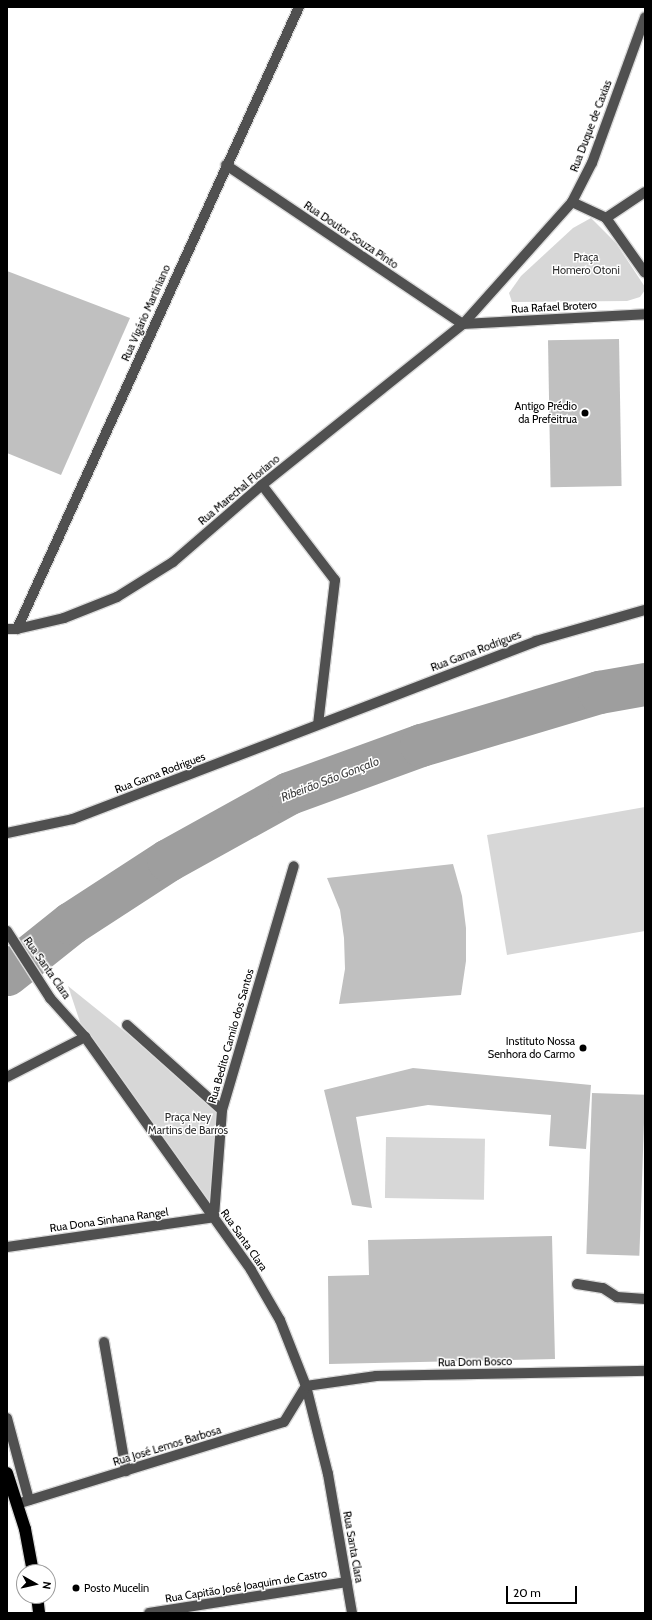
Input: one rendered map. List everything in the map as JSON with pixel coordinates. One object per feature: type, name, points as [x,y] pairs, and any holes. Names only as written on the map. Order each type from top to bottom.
[{"type":"highway","points":[[7,1473],[26,1530],[32,1564]]},
{"type":"street","name":"Rua Vigário Martiniano","points":[[12,629],[299,7]]},
{"type":"street","name":"Rua Duque de Caxias","points":[[464,324],[572,202],[592,163],[645,17]]},
{"type":"street","name":"Rua Doutor Souza Pinto","points":[[226,165],[464,324]]},
{"type":"street","points":[[606,218],[645,192]]},
{"type":"street","points":[[572,202],[606,218],[645,273]]},
{"type":"street","name":"Rua Rafael Brotero","points":[[464,324],[645,314]]},
{"type":"street","name":"Rua Marechal Floriano","points":[[12,629],[64,618],[117,596],[173,562],[262,485],[464,324]]},
{"type":"street","points":[[262,485],[335,580],[318,724]]},
{"type":"street","name":"Rua Gama Rodrigues","points":[[7,833],[73,819],[536,641],[645,610]]},
{"type":"street","name":"Rua Bedito Camilo dos Santos","points":[[214,1217],[222,1110],[294,866]]},
{"type":"street","name":"Rua Santa Clara","points":[[7,931],[50,998],[85,1037],[214,1217],[251,1270],[280,1320],[306,1386],[328,1474],[352,1613]]},
{"type":"street","points":[[127,1025],[222,1110]]},
{"type":"street","points":[[7,1077],[85,1037]]},
{"type":"street","name":"Rua Dona Sinhana Rangel","points":[[7,1247],[214,1217]]},
{"type":"street","points":[[577,1284],[603,1288],[616,1297],[645,1299]]},
{"type":"street","points":[[104,1342],[126,1471]]},
{"type":"street","name":"Rua Dom Bosco","points":[[306,1386],[376,1376],[645,1370]]},
{"type":"street","name":"Rua José Lemos Barbosa","points":[[17,1504],[284,1422],[306,1386]]},
{"type":"street","points":[[7,1418],[29,1500]]},
{"type":"street","name":"Rua Capitão José Joaquim de Castro","points":[[149,1613],[347,1582]]},
{"type":"green space","name":"Praça Homero Otoni","points":[[591,218],[616,243],[645,287],[645,290],[640,297],[627,301],[512,302],[509,293],[521,276],[573,228]]},
{"type":"green space","points":[[645,807],[645,931],[507,955],[487,835]]},
{"type":"green space","name":"Praça Ney Martins de Barros","points":[[68,986],[222,1110],[214,1217],[85,1037]]},
{"type":"green space","points":[[386,1137],[485,1139],[484,1200],[385,1198]]},
{"type":"building","points":[[7,271],[130,318],[61,475],[7,453]]},
{"type":"building","name":"Antigo Prédio da Prefeitrua","points":[[619,339],[622,486],[551,487],[548,340]]},
{"type":"building","points":[[453,864],[462,896],[466,928],[466,961],[461,995],[339,1004],[345,969],[344,938],[340,910],[327,878]]},
{"type":"building","points":[[413,1068],[591,1085],[586,1149],[549,1146],[551,1115],[428,1105],[356,1117],[372,1208],[352,1205],[324,1090]]},
{"type":"building","points":[[592,1093],[645,1095],[639,1256],[586,1254]]},
{"type":"building","points":[[552,1236],[555,1359],[329,1364],[328,1276],[369,1275],[368,1240]]},
{"type":"waterway","name":"Ribeirão São Gonçalo","points":[[7,974],[71,923],[168,860],[289,793],[421,745],[599,692],[645,684]]},
{"type":"place","name":"Antigo Prédio da Prefeitrua","points":[[585,413]]},
{"type":"place","name":"Instituto Nossa Senhora do Carmo","points":[[583,1048]]},
{"type":"place","name":"Posto Mucelin","points":[[76,1588]]}]
